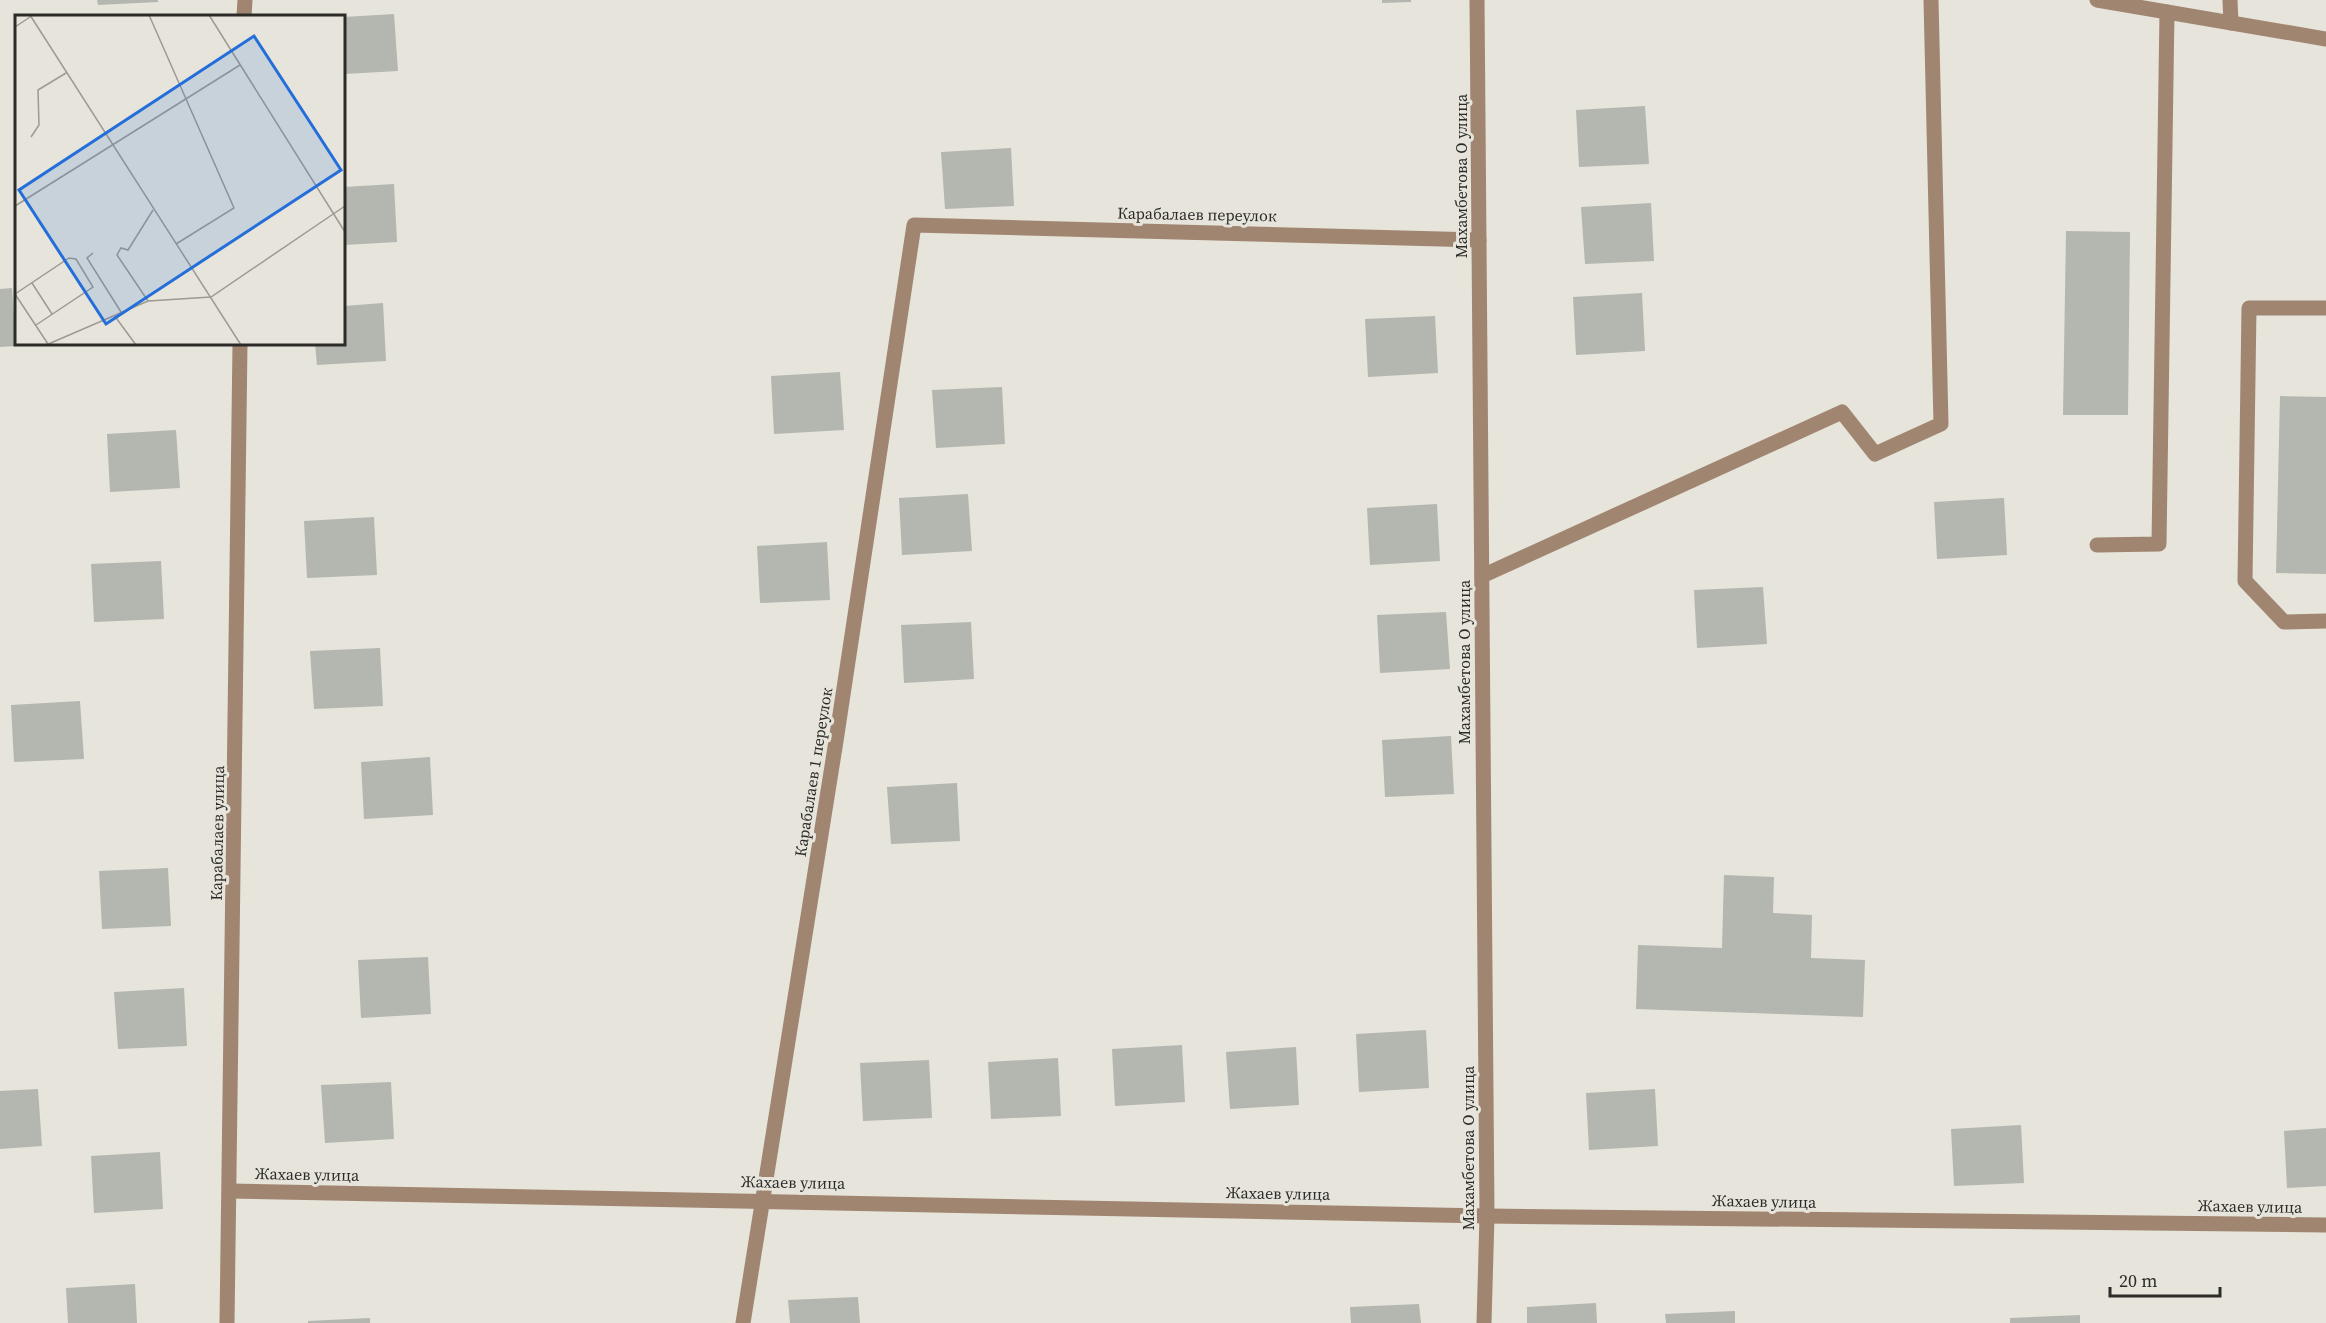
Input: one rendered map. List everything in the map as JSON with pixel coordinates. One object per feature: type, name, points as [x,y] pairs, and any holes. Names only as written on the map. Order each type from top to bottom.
[{"type":"street","name":"Махамбетова О улица","points":[[1477,0],[1487,1216],[1484,1323]]},
{"type":"street","points":[[1482,576],[1842,412],[1875,453],[1941,424],[1931,0]]},
{"type":"street","points":[[2097,0],[2326,39]]},
{"type":"street","points":[[2230,0],[2231,23]]},
{"type":"street","points":[[2097,545],[2159,544],[2167,12]]},
{"type":"street","name":"Карабалаев переулок","points":[[914,225],[1479,240]]},
{"type":"street","name":"Карабалаев 1 переулок","points":[[743,1323],[914,225]]},
{"type":"street","points":[[2326,308],[2249,308],[2245,581],[2284,622],[2326,621]]},
{"type":"street","name":"Карабалаев улица","points":[[227,1323],[240,345]]},
{"type":"street","name":"Жахаев улица","points":[[230,1191],[1487,1216],[2326,1225]]},
{"type":"building","points":[[97,0],[158,0],[158,2],[98,5]]},
{"type":"building","points":[[1382,0],[1411,0],[1411,2],[1382,3]]},
{"type":"building","points":[[394,14],[398,71],[345,74],[345,17]]},
{"type":"building","points":[[1645,106],[1649,164],[1579,167],[1576,110]]},
{"type":"building","points":[[1011,148],[1014,206],[945,209],[941,152]]},
{"type":"building","points":[[394,184],[397,242],[345,245],[345,187]]},
{"type":"building","points":[[1651,203],[1654,261],[1585,264],[1581,207]]},
{"type":"building","points":[[2066,231],[2130,232],[2128,415],[2063,415]]},
{"type":"building","points":[[12,288],[16,346],[0,347],[0,289]]},
{"type":"building","points":[[1642,293],[1645,351],[1576,355],[1573,297]]},
{"type":"building","points":[[383,303],[386,361],[317,365],[315,345],[345,345],[345,306]]},
{"type":"building","points":[[1435,316],[1438,373],[1368,377],[1365,319]]},
{"type":"building","points":[[840,372],[844,430],[774,434],[771,376]]},
{"type":"building","points":[[1002,387],[1005,444],[936,448],[932,390]]},
{"type":"building","points":[[2280,396],[2326,397],[2326,574],[2276,573]]},
{"type":"building","points":[[176,430],[180,488],[110,492],[107,434]]},
{"type":"building","points":[[968,494],[972,551],[902,555],[899,498]]},
{"type":"building","points":[[2004,498],[2007,555],[1937,559],[1934,502]]},
{"type":"building","points":[[1437,504],[1440,561],[1370,565],[1367,508]]},
{"type":"building","points":[[374,517],[377,575],[307,578],[304,521]]},
{"type":"building","points":[[827,542],[830,600],[760,603],[757,546]]},
{"type":"building","points":[[161,561],[164,619],[94,622],[91,564]]},
{"type":"building","points":[[1763,587],[1767,644],[1697,648],[1694,590]]},
{"type":"building","points":[[1446,612],[1450,669],[1380,673],[1377,615]]},
{"type":"building","points":[[971,622],[974,679],[904,683],[901,625]]},
{"type":"building","points":[[380,648],[383,706],[314,709],[310,651]]},
{"type":"building","points":[[80,701],[84,759],[14,762],[11,705]]},
{"type":"building","points":[[1451,736],[1454,794],[1385,797],[1382,740]]},
{"type":"building","points":[[430,757],[433,815],[364,819],[361,762]]},
{"type":"building","points":[[957,783],[960,841],[891,844],[887,787]]},
{"type":"building","points":[[168,868],[171,926],[102,929],[99,871]]},
{"type":"building","points":[[1724,875],[1774,877],[1773,913],[1812,915],[1811,958],[1865,960],[1863,1017],[1636,1009],[1638,945],[1722,948]]},
{"type":"building","points":[[428,957],[431,1014],[361,1018],[358,960]]},
{"type":"building","points":[[184,988],[187,1046],[118,1049],[114,992]]},
{"type":"building","points":[[1426,1030],[1429,1088],[1359,1092],[1356,1034]]},
{"type":"building","points":[[1182,1045],[1185,1102],[1115,1106],[1112,1049]]},
{"type":"building","points":[[1296,1047],[1299,1105],[1230,1109],[1226,1052]]},
{"type":"building","points":[[1058,1058],[1061,1116],[991,1119],[988,1062]]},
{"type":"building","points":[[929,1060],[932,1118],[863,1121],[860,1063]]},
{"type":"building","points":[[391,1082],[394,1139],[325,1143],[321,1085]]},
{"type":"building","points":[[38,1089],[42,1146],[0,1149],[0,1091]]},
{"type":"building","points":[[1655,1089],[1658,1146],[1589,1150],[1586,1093]]},
{"type":"building","points":[[2021,1125],[2024,1183],[1954,1186],[1951,1129]]},
{"type":"building","points":[[2326,1128],[2326,1186],[2287,1188],[2284,1131]]},
{"type":"building","points":[[160,1152],[163,1209],[94,1213],[91,1156]]},
{"type":"building","points":[[135,1284],[137,1323],[68,1323],[66,1288]]},
{"type":"building","points":[[858,1297],[860,1323],[790,1323],[788,1300]]},
{"type":"building","points":[[1596,1303],[1597,1323],[1527,1323],[1527,1307]]},
{"type":"building","points":[[1419,1304],[1421,1323],[1351,1323],[1350,1307]]},
{"type":"building","points":[[1735,1311],[1735,1323],[1666,1323],[1665,1314]]},
{"type":"building","points":[[2080,1315],[2080,1323],[2010,1323],[2010,1318]]},
{"type":"building","points":[[370,1318],[370,1323],[308,1323],[308,1321]]}]
